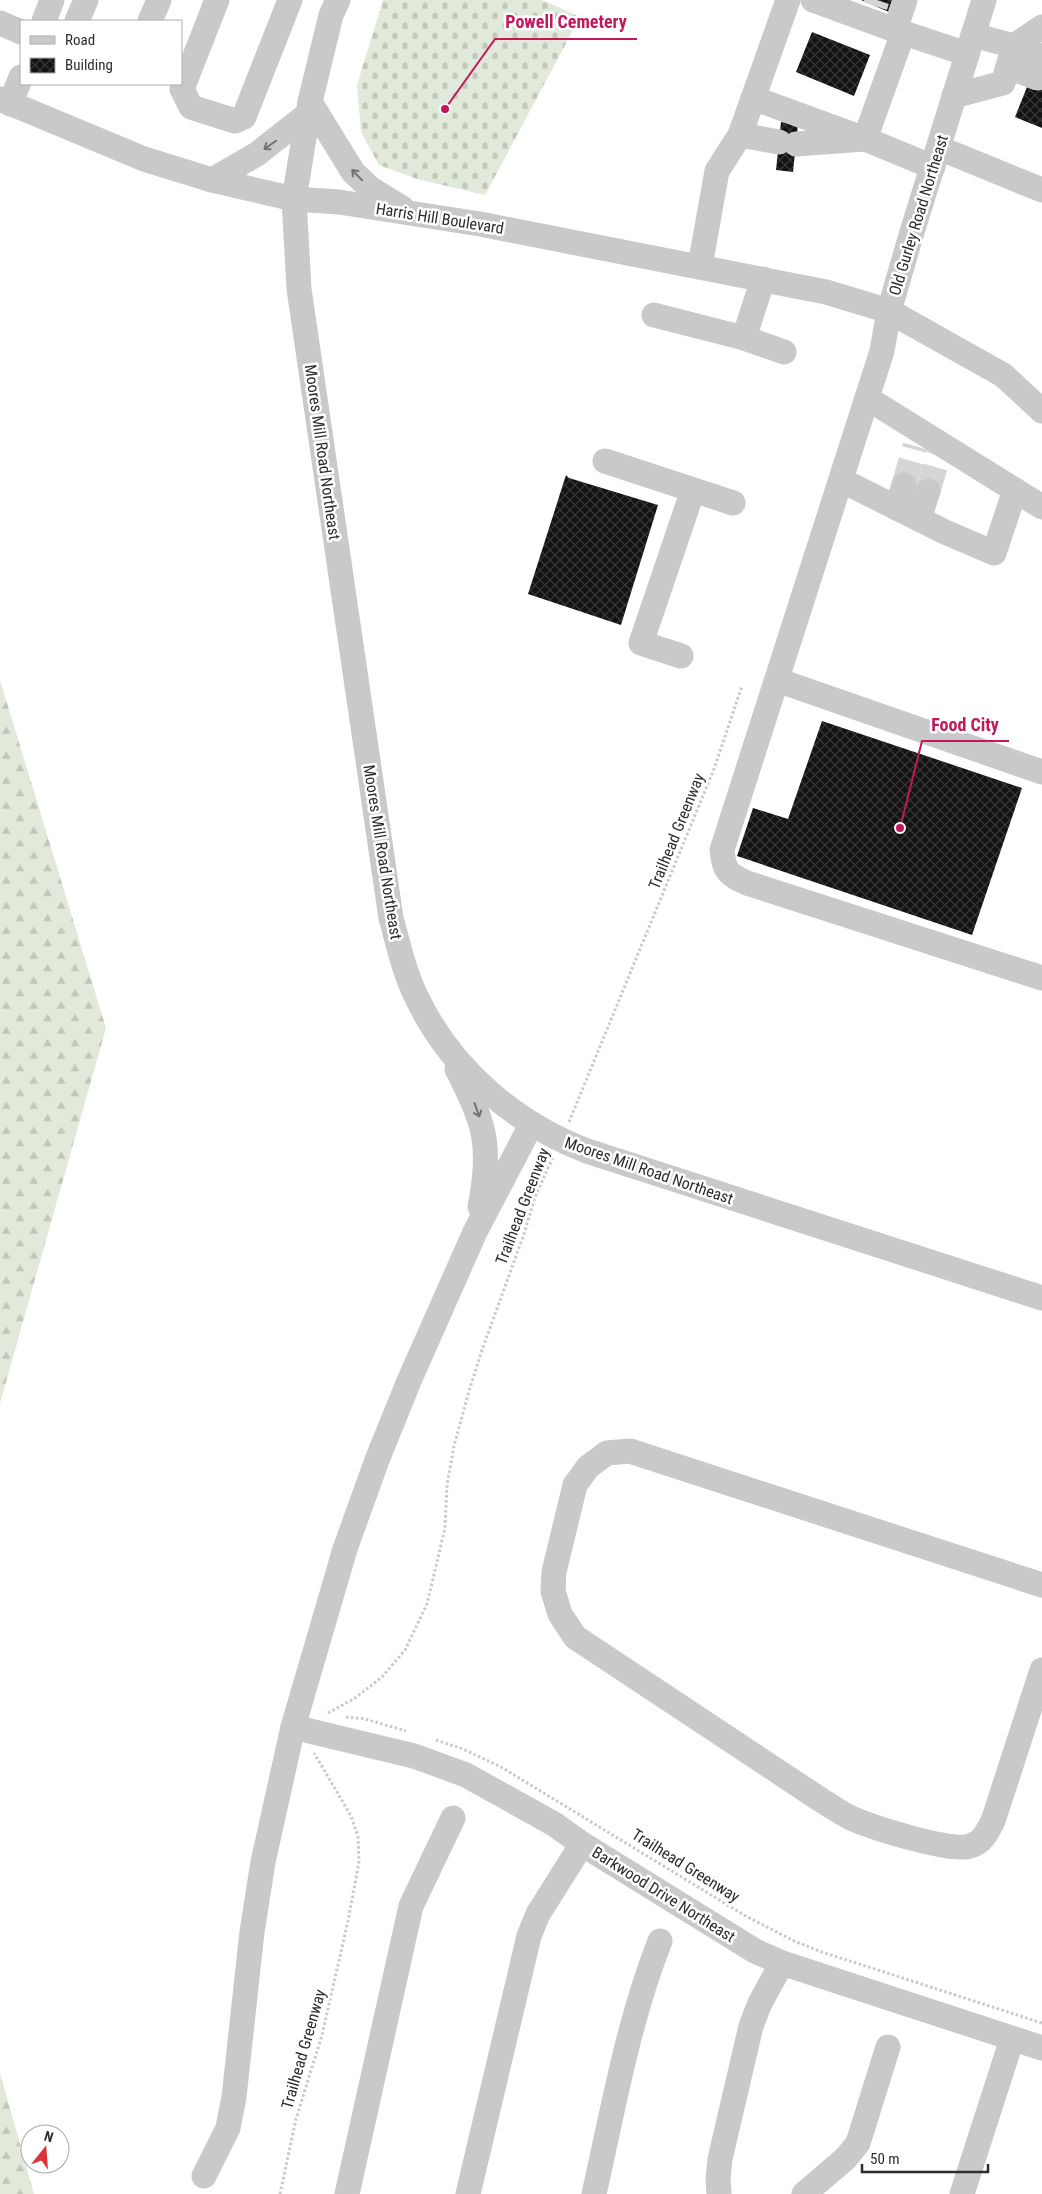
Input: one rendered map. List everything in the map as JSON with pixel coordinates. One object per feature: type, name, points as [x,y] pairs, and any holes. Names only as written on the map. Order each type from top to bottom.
[{"type":"street","points":[[44,20],[52,0]]},
{"type":"street","points":[[77,20],[86,0]]},
{"type":"street","points":[[150,20],[159,0]]},
{"type":"street","points":[[182,71],[217,0]]},
{"type":"street","points":[[174,87],[192,107],[235,121],[244,117],[290,0]]},
{"type":"street","name":"Moores Mill Road Northeast","points":[[338,0],[331,15],[309,108],[294,199],[299,289],[391,918],[404,966],[418,1001],[448,1051],[497,1099],[532,1125],[561,1140],[587,1151],[1042,1298]]},
{"type":"street","points":[[700,266],[717,171],[740,135],[788,0]]},
{"type":"street","points":[[865,139],[899,32],[905,0]]},
{"type":"street","name":"Old Gurley Road Northeast","points":[[984,0],[889,311],[1003,375],[1042,411]]},
{"type":"street","points":[[817,1],[873,14],[899,32],[970,45],[1011,56],[1040,68]]},
{"type":"street","points":[[0,23],[20,32]]},
{"type":"street","points":[[954,96],[1003,83],[1011,56],[1042,27]]},
{"type":"street","points":[[5,102],[20,78]]},
{"type":"street","points":[[753,98],[865,139],[936,157],[1042,190]]},
{"type":"street","name":"Harris Hill Boulevard","points":[[5,102],[144,159],[212,180],[294,199],[339,202],[480,224],[700,266],[826,292],[889,311]]},
{"type":"street","points":[[212,180],[258,154],[309,108],[353,172],[372,189],[411,213]]},
{"type":"street","points":[[740,135],[787,143],[865,139]]},
{"type":"street","points":[[744,338],[764,279]]},
{"type":"street","points":[[889,311],[882,351],[722,850],[724,864],[730,875],[757,886],[1042,978]]},
{"type":"street","points":[[654,315],[744,338],[784,352]]},
{"type":"street","points":[[867,398],[917,438],[941,449],[1042,507]]},
{"type":"street","points":[[605,461],[733,503]]},
{"type":"street","points":[[840,480],[901,496],[919,519],[994,553],[1015,490]]},
{"type":"street","points":[[681,656],[641,643],[693,490]]},
{"type":"street","points":[[919,519],[928,491]]},
{"type":"street","points":[[777,680],[1042,772]]},
{"type":"street","points":[[448,1051],[476,1107],[483,1130],[487,1154],[486,1179],[475,1232]]},
{"type":"street","points":[[204,2176],[228,2128],[234,2097],[252,1932],[263,1862],[293,1727],[345,1549],[377,1460],[409,1381],[475,1232],[532,1125]]},
{"type":"street","points":[[1042,1585],[630,1451],[607,1453],[588,1467],[575,1485],[554,1572],[553,1591],[560,1614],[575,1637],[821,1800],[852,1818],[931,1844],[955,1848],[970,1847],[982,1840],[993,1821],[1042,1670]]},
{"type":"street","name":"Barkwood Drive Northeast","points":[[293,1727],[327,1725],[466,1775],[554,1824],[582,1844],[755,1951],[782,1963],[1042,2048]]},
{"type":"street","points":[[348,2194],[411,1906],[453,1818]]},
{"type":"street","points":[[468,2194],[529,1936],[538,1914],[582,1844]]},
{"type":"street","points":[[594,2194],[634,2020],[660,1941]]},
{"type":"street","points":[[719,2194],[720,2160],[751,2026],[760,2003],[782,1963]]},
{"type":"street","points":[[962,2194],[1012,2039]]},
{"type":"street","points":[[804,2194],[846,2158],[858,2143],[888,2047]]},
{"type":"path","name":"Trailhead Greenway","points":[[280,2194],[296,2119],[322,2034],[348,1921],[359,1862],[358,1836],[351,1816],[314,1754],[327,1725],[325,1715],[355,1698],[382,1677],[405,1650],[427,1604],[445,1528],[447,1485],[454,1446],[472,1382],[524,1234],[535,1197],[604,1040],[714,769],[742,686]]},
{"type":"path","points":[[345,1717],[365,1719],[407,1731]]},
{"type":"path","name":"Trailhead Greenway","points":[[432,1739],[463,1749],[501,1767],[744,1915],[794,1942],[1042,2022]]},
{"type":"green space","points":[[383,0],[542,0],[580,17],[485,195],[417,179],[379,165],[361,132],[357,85]]},
{"type":"green space","points":[[0,680],[106,1028],[0,1403]]},
{"type":"green space","points":[[0,2073],[20,2144],[20,2174],[28,2174],[34,2194],[0,2194]]},
{"type":"building","points":[[861,0],[902,0],[896,15]]},
{"type":"building","points":[[812,32],[870,55],[854,96],[796,72]]},
{"type":"building","points":[[1042,69],[1042,128],[1015,117],[1027,87],[1034,90]]},
{"type":"building","points":[[781,122],[798,124],[793,172],[776,170]]},
{"type":"building","points":[[566,475],[569,478],[658,505],[621,625],[528,594]]},
{"type":"building","points":[[822,721],[1022,788],[972,935],[737,856],[753,808],[788,819]]},
{"type":"tunnel","points":[[875,6],[877,0]]},
{"type":"tunnel","points":[[904,485],[915,446]]},
{"type":"tunnel","points":[[928,491],[939,454]]},
{"type":"place","name":"Powell Cemetery","points":[[445,109]]},
{"type":"place","name":"Food City","points":[[900,828]]}]
